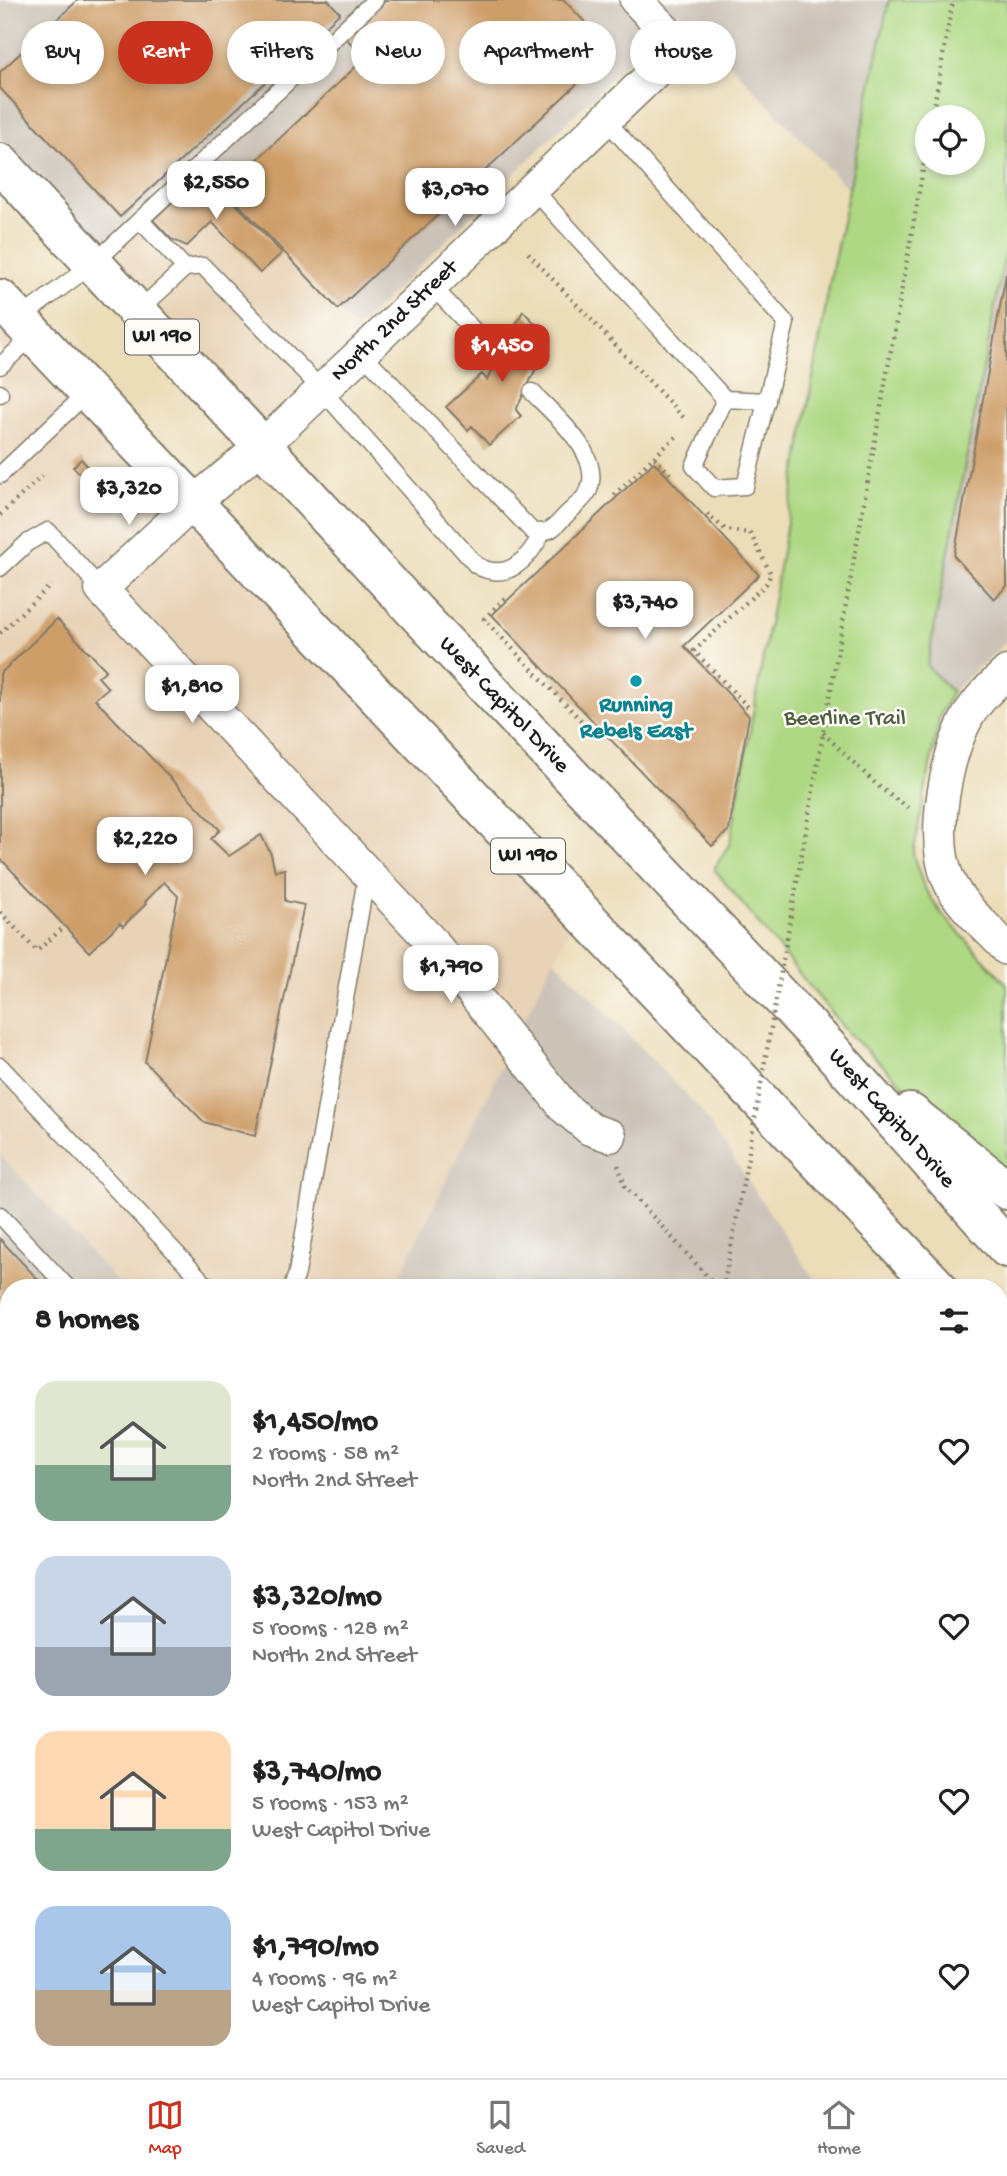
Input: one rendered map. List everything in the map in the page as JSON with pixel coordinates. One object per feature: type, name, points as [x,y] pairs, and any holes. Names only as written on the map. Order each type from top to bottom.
[{"type":"main road","name":"West Capitol Drive","points":[[0,163],[422,618],[827,1045],[1007,1248]]},
{"type":"main road","name":"WI 190","points":[[18,318],[929,1279]]},
{"type":"main road","points":[[827,1045],[1007,1190]]},
{"type":"main road","points":[[864,1210],[911,1279]]},
{"type":"street","name":"North 2nd Street","points":[[101,589],[362,353],[681,47],[636,0]]},
{"type":"street","points":[[101,589],[433,943],[565,1108],[590,1129],[610,1136]]},
{"type":"street","points":[[1007,672],[984,693],[961,730],[946,786],[940,850],[948,880],[962,900],[1007,949]]},
{"type":"lane","points":[[0,366],[18,318],[94,263],[375,0]]},
{"type":"lane","points":[[606,120],[786,323],[745,486],[714,488],[694,466],[725,399]]},
{"type":"lane","points":[[533,189],[725,399],[767,401]]},
{"type":"lane","points":[[140,220],[185,268]]},
{"type":"lane","points":[[138,311],[185,268],[203,266],[322,390],[476,565],[487,572],[500,573],[509,570],[527,556],[542,533]]},
{"type":"lane","points":[[432,286],[496,354]]},
{"type":"lane","points":[[362,353],[531,531],[542,533],[551,530],[589,490],[591,475],[588,457],[579,441],[532,392]]},
{"type":"lane","points":[[0,475],[88,392]]},
{"type":"lane","points":[[0,568],[27,543],[48,531],[101,589]]},
{"type":"lane","points":[[295,1279],[367,873]]},
{"type":"lane","points":[[0,1066],[201,1279]]},
{"type":"lane","points":[[0,1215],[60,1279]]},
{"type":"path","points":[[934,105],[953,0]]},
{"type":"path","points":[[722,1279],[740,1201],[922,175]]},
{"type":"path","points":[[528,253],[690,425]]},
{"type":"path","points":[[607,502],[681,433]]},
{"type":"path","points":[[654,457],[672,476]]},
{"type":"path","points":[[0,515],[43,475]]},
{"type":"path","points":[[699,505],[726,530],[750,533],[771,574],[766,584],[694,651],[750,709]]},
{"type":"path","points":[[0,633],[51,585]]},
{"type":"path","points":[[513,589],[484,619],[598,738],[604,733]]},
{"type":"path","points":[[822,733],[878,786],[918,815]]},
{"type":"path","points":[[0,912],[37,951],[65,926]]},
{"type":"path","points":[[610,1136],[625,1186],[712,1279]]},
{"type":"shaded area","points":[[0,0],[889,0],[849,190],[736,70],[736,21],[689,21],[680,11],[670,21],[630,21],[630,60],[616,74],[616,21],[459,21],[459,84],[606,84],[356,329],[198,156],[103,243],[0,137]]},
{"type":"shaded area","points":[[201,163],[371,344],[262,446],[94,263]]},
{"type":"shaded area","points":[[1007,243],[1007,641],[952,692],[927,666]]},
{"type":"shaded area","points":[[0,299],[579,910],[398,1279],[115,1279],[0,1155]]},
{"type":"shaded area","points":[[554,959],[700,1109],[814,1279],[398,1279]]},
{"type":"shaded area","points":[[0,1155],[115,1279],[0,1279]]},
{"type":"green space","name":"Beerline Trail","points":[[889,0],[1007,0],[1007,243],[927,666],[952,692],[940,715],[913,855],[924,887],[941,913],[1007,984],[1007,1172],[941,1120],[847,1032],[714,869],[730,843],[833,265]]},
{"type":"building","points":[[78,0],[328,0],[340,13],[331,21],[227,21],[227,84],[263,84],[120,217],[0,88],[0,72],[21,53],[21,84],[104,84],[104,21],[55,21]]},
{"type":"building","points":[[386,0],[564,0],[584,21],[459,21],[459,84],[577,84],[338,309],[225,190],[351,71],[351,84],[445,84],[445,21],[364,21]]},
{"type":"building","points":[[205,171],[282,253],[260,273],[212,222],[187,246],[171,239],[153,220]]},
{"type":"building","points":[[1006,274],[1007,586],[994,599],[954,556]]},
{"type":"building","points":[[523,311],[550,339],[516,410],[521,416],[489,445],[472,426],[468,430],[446,407],[482,374],[487,380]]},
{"type":"building","points":[[81,459],[92,471],[85,478],[73,467]]},
{"type":"building","name":"Running Rebels East","points":[[654,462],[759,575],[684,646],[749,716],[729,830],[712,846],[492,615]]},
{"type":"building","points":[[57,619],[106,670],[98,677],[108,688],[95,699],[220,830],[211,839],[229,856],[261,835],[271,854],[275,871],[285,869],[285,901],[304,905],[255,1136],[204,1122],[145,1062],[178,896],[164,882],[123,926],[120,923],[89,952],[0,858],[0,674]]},
{"type":"building","points":[[0,1239],[38,1279],[0,1279]]},
{"type":"place","name":"Running Rebels East","points":[[636,681]]}]
